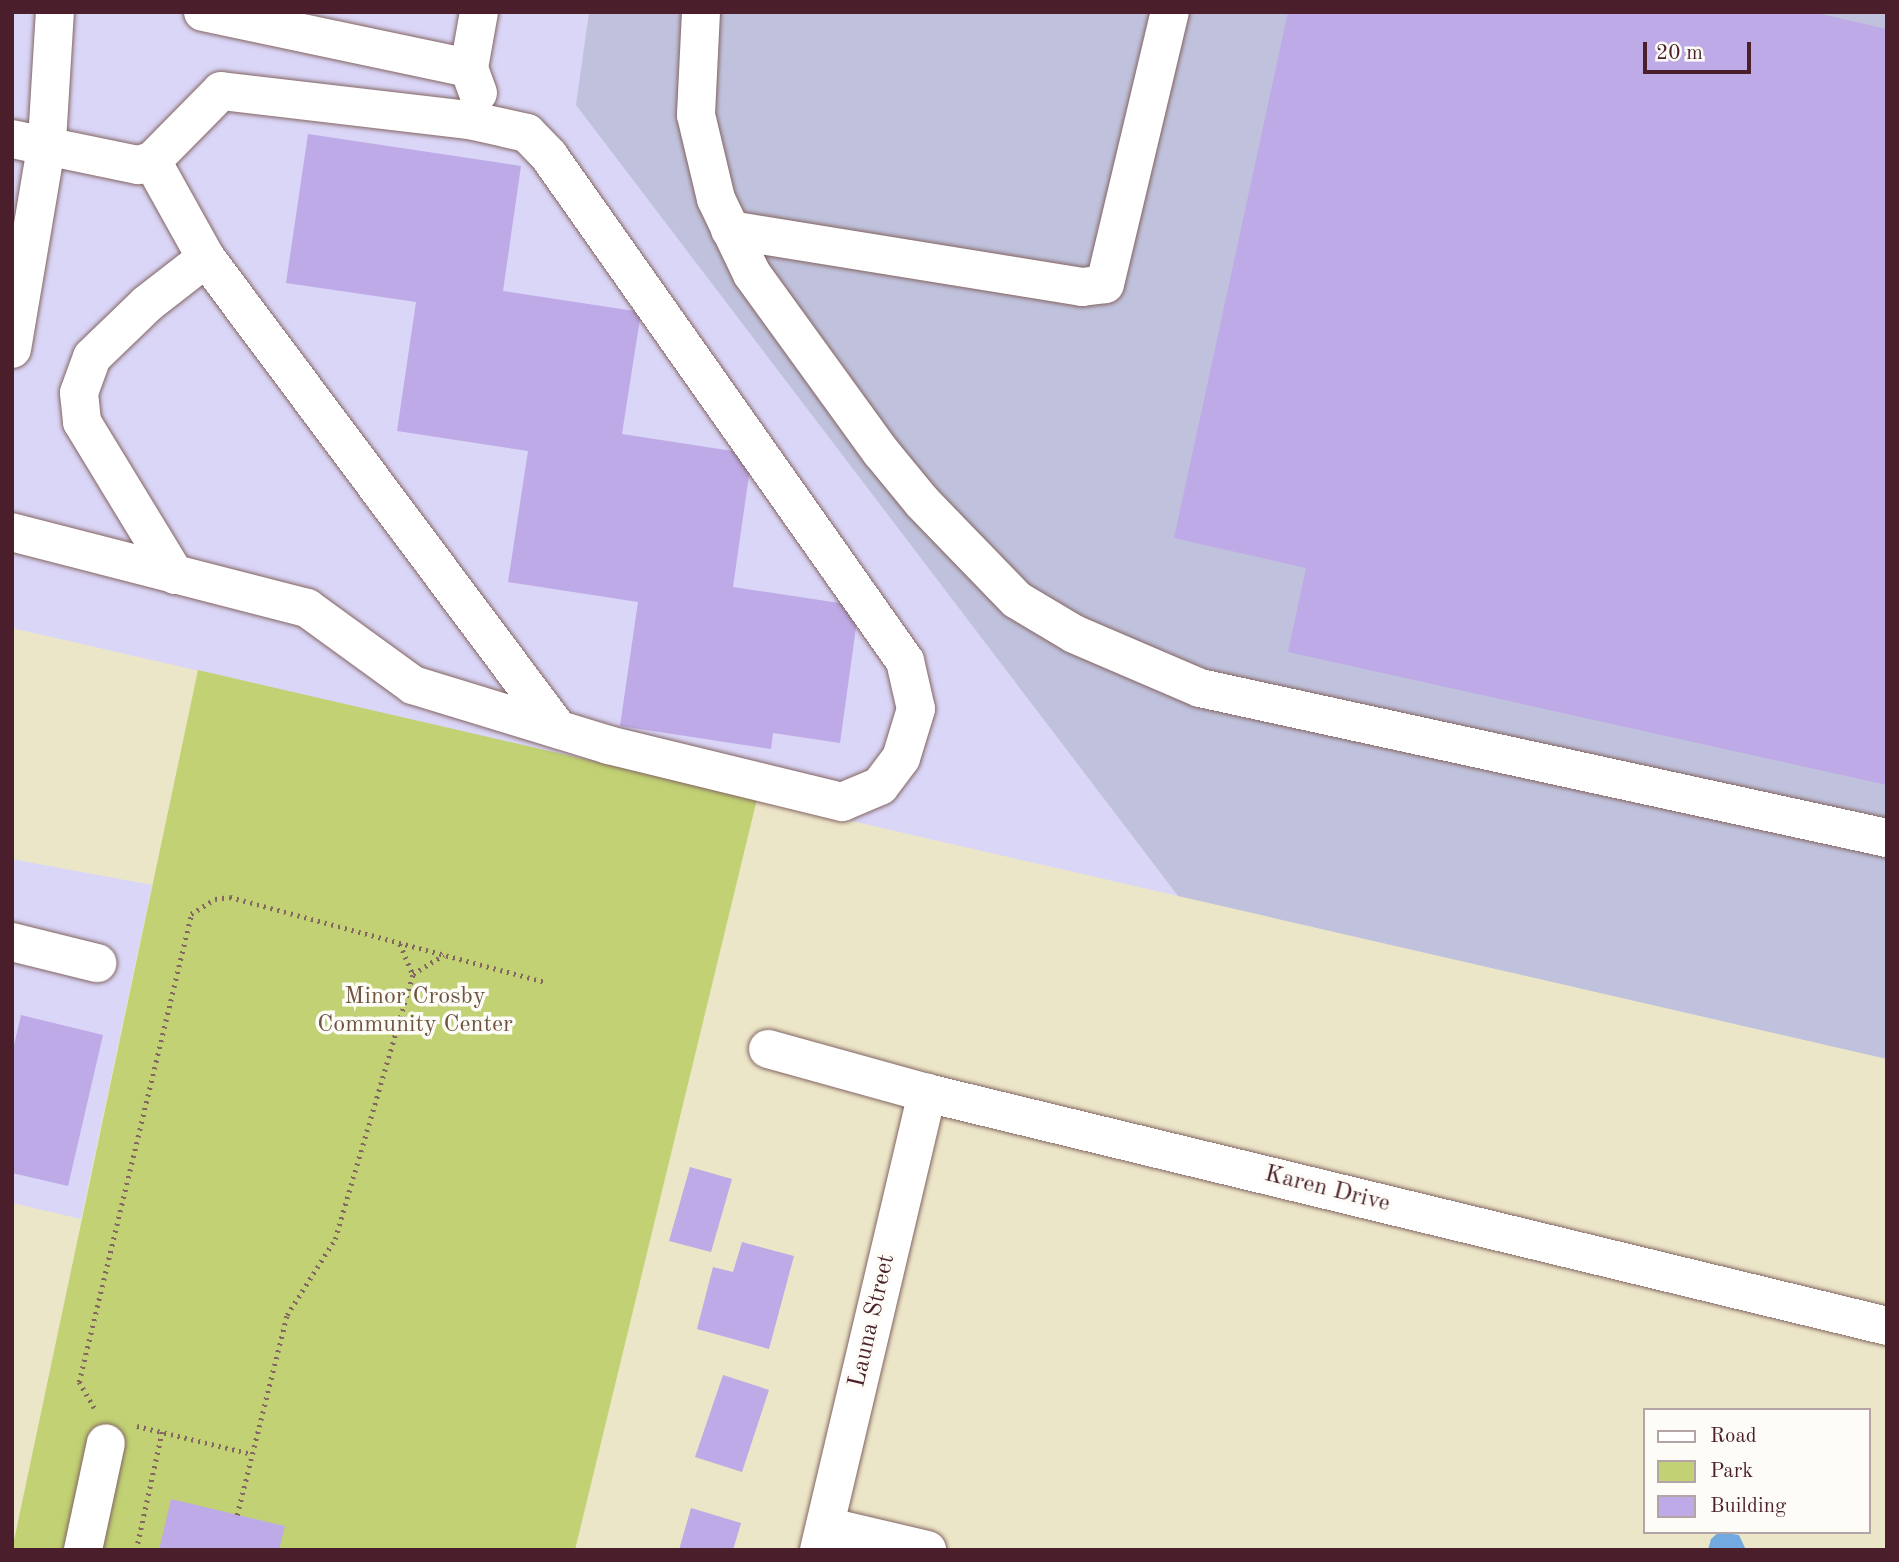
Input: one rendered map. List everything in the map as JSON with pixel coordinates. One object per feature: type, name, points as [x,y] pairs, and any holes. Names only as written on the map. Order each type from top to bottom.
[{"type":"street","points":[[12,349],[29,144],[55,12]]},
{"type":"street","points":[[203,12],[470,68]]},
{"type":"street","points":[[479,12],[470,68],[489,125]]},
{"type":"street","points":[[701,12],[696,115],[716,199],[752,274],[832,390],[922,502],[1017,600],[1074,634],[1200,688],[1887,838]]},
{"type":"street","points":[[730,230],[1082,287],[1105,284],[1170,12]]},
{"type":"street","points":[[12,532],[307,608],[413,685],[558,729],[842,802],[880,786],[901,758],[916,709],[905,661],[549,156],[527,133],[489,125],[221,91],[152,161],[138,165],[29,144]]},
{"type":"street","points":[[152,161],[206,258],[558,729]]},
{"type":"street","points":[[175,575],[141,513],[82,422],[79,393],[92,357],[147,304],[206,258]]},
{"type":"street","points":[[12,942],[97,964]]},
{"type":"street","name":"Karen Drive","points":[[768,1049],[927,1093],[1887,1326]]},
{"type":"street","name":"Launa Street","points":[[822,1538],[927,1093]]},
{"type":"street","points":[[83,1550],[112,1427]]},
{"type":"street","points":[[822,1538],[927,1550]]},
{"type":"path","points":[[252,1454],[162,1432],[112,1427],[79,1382],[191,914],[215,899],[230,897],[544,982]]},
{"type":"path","points":[[237,1515],[287,1315],[335,1239],[413,974],[400,943]]},
{"type":"path","points":[[413,974],[444,955]]},
{"type":"path","points":[[136,1550],[162,1432]]},
{"type":"shaded area","points":[[12,12],[589,12],[577,105],[1178,896],[12,628]]},
{"type":"shaded area","points":[[589,12],[1887,12],[1887,1059],[1178,896],[576,105]]},
{"type":"shaded area","points":[[12,859],[152,885],[81,1219],[12,1203]]},
{"type":"green space","name":"Minor Crosby Community Center","points":[[198,670],[757,799],[575,1550],[12,1550]]},
{"type":"water","points":[[1717,1534],[1739,1535],[1746,1550],[1708,1550],[1711,1539]]},
{"type":"building","points":[[1288,12],[1812,12],[1887,29],[1887,785],[1288,652],[1306,568],[1174,538]]},
{"type":"building","points":[[308,134],[521,166],[503,291],[641,312],[622,434],[752,454],[733,587],[859,606],[840,743],[773,733],[771,749],[620,726],[638,602],[508,582],[528,451],[397,431],[416,302],[286,283]]},
{"type":"building","points":[[21,1015],[103,1035],[68,1186],[12,1173],[12,1054]]},
{"type":"building","points":[[690,1167],[732,1179],[711,1252],[669,1241]]},
{"type":"building","points":[[742,1242],[794,1256],[769,1349],[697,1329],[713,1267],[733,1272]]},
{"type":"building","points":[[723,1375],[769,1390],[742,1472],[695,1457]]},
{"type":"building","points":[[171,1499],[285,1526],[279,1550],[159,1550]]},
{"type":"building","points":[[691,1508],[741,1523],[733,1550],[679,1550]]}]
